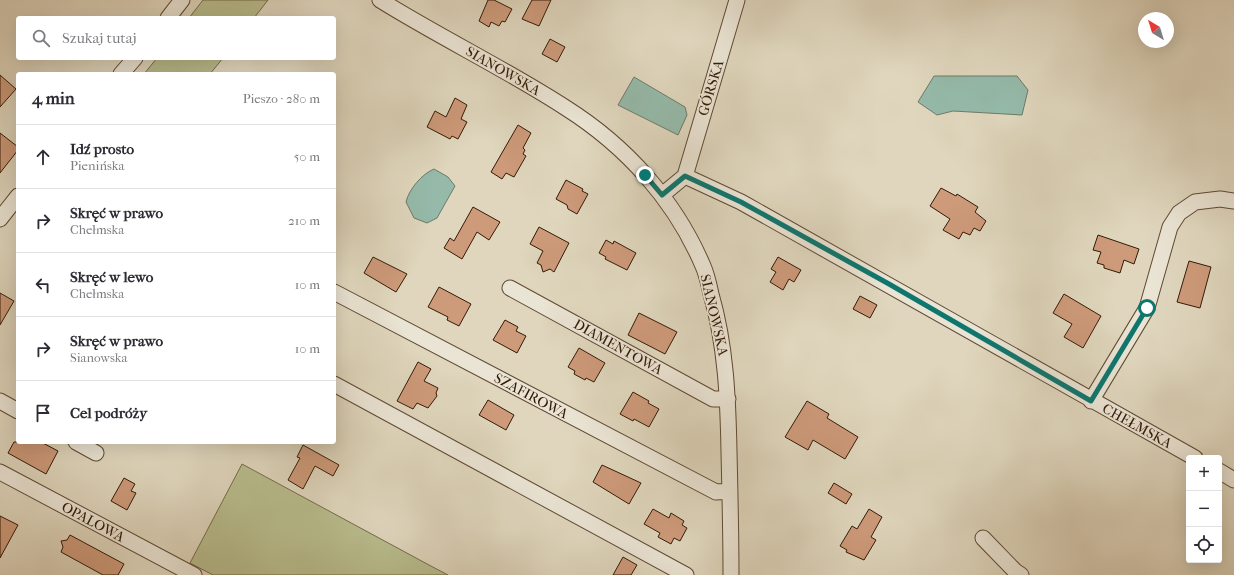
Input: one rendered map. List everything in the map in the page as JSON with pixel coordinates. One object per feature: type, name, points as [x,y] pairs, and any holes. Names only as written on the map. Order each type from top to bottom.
[{"type":"street","points":[[170,16],[182,0]]},
{"type":"street","name":"SIANOWSKA","points":[[380,0],[567,108],[598,131],[627,155],[662,195],[684,227],[704,267],[716,312],[725,361],[728,399],[732,575]]},
{"type":"street","name":"GÓRSKA","points":[[685,176],[737,0]]},
{"type":"street","points":[[123,72],[133,60]]},
{"type":"street","points":[[662,195],[685,176]]},
{"type":"street","name":"CHEŁMSKA","points":[[685,176],[741,202],[889,284],[1091,401],[1189,455]]},
{"type":"street","points":[[0,218],[16,198]]},
{"type":"street","points":[[1091,401],[1147,308],[1170,227],[1179,213],[1195,202],[1220,199],[1234,201]]},
{"type":"street","name":"DIAMENTOWA","points":[[510,288],[712,399],[728,399]]},
{"type":"street","name":"SZAFIROWA","points":[[336,293],[716,492],[730,491]]},
{"type":"street","points":[[336,385],[686,575]]},
{"type":"street","points":[[0,401],[16,410]]},
{"type":"street","points":[[80,444],[96,453]]},
{"type":"street","name":"OPALOWA","points":[[0,472],[191,573]]},
{"type":"street","points":[[1222,474],[1234,480]]},
{"type":"street","points":[[983,538],[1014,571],[1021,575]]},
{"type":"shaded area","points":[[203,0],[268,0],[256,16],[191,16]]},
{"type":"shaded area","points":[[155,60],[221,60],[212,72],[146,72]]},
{"type":"shaded area","points":[[934,76],[1017,76],[1028,90],[1022,115],[953,111],[937,115],[918,102]]},
{"type":"shaded area","points":[[634,77],[685,107],[687,115],[678,135],[618,105]]},
{"type":"shaded area","points":[[434,169],[448,177],[455,186],[437,218],[427,223],[414,218],[406,202],[410,192],[417,182],[425,174]]},
{"type":"shaded area","points":[[242,464],[448,575],[213,575],[190,563]]},
{"type":"building","points":[[488,0],[494,0],[512,9],[505,22],[502,21],[499,26],[491,22],[489,27],[479,21]]},
{"type":"building","points":[[532,0],[551,0],[539,26],[522,19]]},
{"type":"building","points":[[550,39],[565,47],[557,62],[542,54]]},
{"type":"building","points":[[0,75],[16,89],[0,107]]},
{"type":"building","points":[[455,98],[467,105],[461,119],[467,122],[458,139],[452,136],[450,139],[427,127],[435,111],[446,117]]},
{"type":"building","points":[[518,125],[531,133],[523,148],[525,150],[523,154],[526,156],[514,177],[506,173],[502,179],[491,172]]},
{"type":"building","points":[[0,133],[16,145],[16,153],[0,173]]},
{"type":"building","points":[[566,180],[583,189],[582,191],[588,194],[577,214],[568,209],[567,205],[556,199]]},
{"type":"building","points":[[941,188],[956,196],[957,194],[978,207],[975,212],[986,221],[980,231],[974,228],[970,235],[963,232],[959,239],[943,230],[950,219],[930,206]]},
{"type":"building","points":[[473,207],[500,222],[489,240],[477,232],[462,259],[444,248],[450,238],[454,241]]},
{"type":"building","points":[[539,227],[569,243],[554,272],[550,269],[543,272],[541,265],[537,263],[543,251],[530,244]]},
{"type":"building","points":[[1098,235],[1139,249],[1134,264],[1124,260],[1120,273],[1104,268],[1104,265],[1097,263],[1101,252],[1093,250]]},
{"type":"building","points":[[606,240],[613,244],[614,241],[636,253],[627,270],[605,259],[606,257],[599,253]]},
{"type":"building","points":[[373,257],[407,274],[396,292],[364,273]]},
{"type":"building","points":[[778,257],[801,270],[794,282],[789,279],[783,290],[770,282],[776,272],[771,269]]},
{"type":"building","points":[[1189,261],[1211,267],[1200,308],[1177,302]]},
{"type":"building","points":[[439,287],[471,304],[459,326],[447,320],[448,317],[428,307]]},
{"type":"building","points":[[0,293],[14,301],[0,325]]},
{"type":"building","points":[[1064,294],[1101,316],[1083,348],[1064,337],[1072,324],[1053,313]]},
{"type":"building","points":[[860,296],[877,305],[870,318],[853,309]]},
{"type":"building","points":[[639,313],[677,332],[665,354],[628,335]]},
{"type":"building","points":[[505,320],[518,327],[516,331],[526,336],[517,353],[493,340]]},
{"type":"building","points":[[579,348],[605,363],[594,382],[586,378],[585,380],[574,374],[575,371],[568,367]]},
{"type":"building","points":[[418,362],[431,369],[424,381],[438,388],[436,393],[437,396],[428,408],[417,403],[413,409],[397,401]]},
{"type":"building","points":[[633,392],[649,401],[648,403],[659,409],[649,427],[620,414]]},
{"type":"building","points":[[488,400],[514,415],[506,430],[479,415]]},
{"type":"building","points":[[807,401],[829,414],[827,418],[858,437],[845,459],[813,440],[808,450],[785,437]]},
{"type":"building","points":[[14,442],[16,442],[16,444],[45,444],[58,451],[46,474],[8,453]]},
{"type":"building","points":[[303,445],[339,465],[333,476],[315,466],[303,489],[288,480],[300,458],[297,457]]},
{"type":"building","points":[[602,465],[641,483],[629,504],[593,482]]},
{"type":"building","points":[[124,478],[135,484],[131,491],[136,493],[127,510],[111,501]]},
{"type":"building","points":[[834,483],[852,494],[846,504],[828,493]]},
{"type":"building","points":[[653,509],[669,518],[671,513],[684,521],[682,525],[687,528],[680,541],[674,538],[671,544],[658,537],[660,533],[644,524]]},
{"type":"building","points":[[869,509],[882,517],[871,537],[876,540],[864,560],[846,552],[847,550],[840,546],[852,526],[857,529]]},
{"type":"building","points":[[0,516],[18,525],[0,558]]},
{"type":"building","points":[[70,535],[124,564],[118,575],[103,575],[61,552],[63,547],[61,541],[67,540]]},
{"type":"building","points":[[623,557],[637,565],[631,575],[613,575]]},
{"type":"route","points":[[645,175],[662,195],[685,176],[741,202],[889,284],[1091,401],[1147,308]]}]
